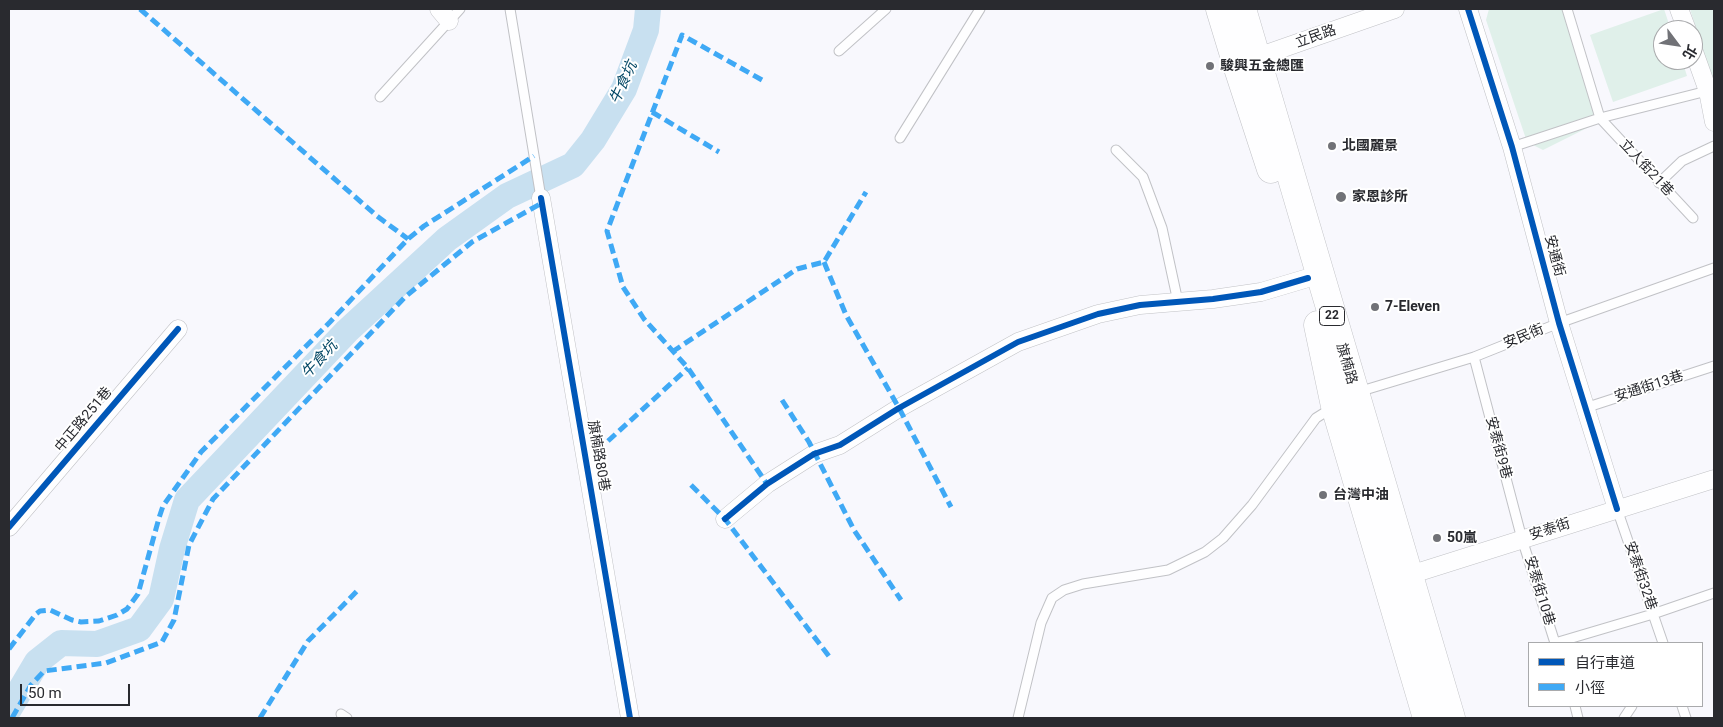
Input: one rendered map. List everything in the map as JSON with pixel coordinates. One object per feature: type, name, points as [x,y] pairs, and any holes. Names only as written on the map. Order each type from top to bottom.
[{"type":"main road","name":"旗楠路","points":[[1220,9],[1247,61],[1397,579],[1427,718]]},
{"type":"main road","name":"旗楠路","points":[[1242,9],[1247,61],[1308,278],[1345,399]]},
{"type":"main road","name":"旗楠路","points":[[1397,579],[1451,718]]},
{"type":"street","name":"立民路","points":[[1247,61],[1396,9]]},
{"type":"street","name":"安通街","points":[[1468,9],[1512,147],[1558,323],[1617,509]]},
{"type":"street","points":[[1702,70],[1711,90],[1714,122]]},
{"type":"street","name":"旗楠路80巷","points":[[541,198],[630,718]]},
{"type":"street","points":[[725,520],[767,484],[814,454],[840,445],[899,408],[1018,342],[1098,314],[1140,304],[1178,302],[1262,292],[1308,278]]},
{"type":"street","name":"中正路251巷","points":[[9,527],[178,329]]},
{"type":"street","name":"安泰街","points":[[1397,579],[1714,479]]},
{"type":"lane","name":"旗楠路80巷","points":[[510,9],[541,198]]},
{"type":"lane","points":[[839,51],[886,9]]},
{"type":"lane","points":[[900,138],[980,9]]},
{"type":"lane","points":[[1566,9],[1600,118]]},
{"type":"lane","points":[[380,96],[449,13]]},
{"type":"lane","points":[[1512,147],[1600,118],[1711,90]]},
{"type":"lane","name":"立人街21巷","points":[[1600,118],[1693,218]]},
{"type":"lane","points":[[1659,183],[1682,161],[1714,146]]},
{"type":"lane","points":[[1116,150],[1143,178],[1162,228],[1178,302]]},
{"type":"lane","name":"安民街","points":[[1018,718],[1041,623],[1052,598],[1064,590],[1083,584],[1168,570],[1205,552],[1223,538],[1252,505],[1316,418],[1345,399],[1474,357],[1558,323],[1714,268]]},
{"type":"lane","name":"安泰街9巷","points":[[1474,357],[1522,539]]},
{"type":"lane","name":"安通街13巷","points":[[1585,408],[1714,366]]},
{"type":"lane","name":"安泰街32巷","points":[[1617,509],[1663,642]]},
{"type":"lane","name":"安泰街10巷","points":[[1522,539],[1555,642]]},
{"type":"lane","points":[[1558,642],[1654,614],[1714,593]]},
{"type":"lane","points":[[1624,718],[1631,707]]},
{"type":"shaded area","points":[[1489,9],[1562,9],[1595,109],[1591,126],[1543,150],[1527,142],[1486,20]]},
{"type":"shaded area","points":[[1664,9],[1668,20],[1653,20],[1653,70],[1685,70],[1687,76],[1613,102],[1590,35]]},
{"type":"shaded area","points":[[1690,9],[1714,9],[1714,79],[1712,80],[1703,51],[1703,20],[1693,20]]},
{"type":"waterway","name":"牛食坑","points":[[9,709],[37,662],[61,643],[97,644],[139,629],[161,599],[172,549],[187,500],[347,331],[447,239],[507,196],[573,165],[593,140],[624,89],[646,30],[648,9]]},
{"type":"marked path","points":[[140,9],[377,216],[408,239]]},
{"type":"marked path","points":[[762,80],[682,35],[607,231],[623,287],[644,319],[688,368],[767,484]]},
{"type":"marked path","points":[[652,112],[719,152]]},
{"type":"marked path","points":[[9,649],[40,611],[50,610],[81,622],[99,621],[117,615],[127,609],[138,594],[163,506],[201,452],[330,322],[408,239],[424,226],[534,156]]},
{"type":"marked path","points":[[672,352],[797,269],[824,262],[866,192]]},
{"type":"marked path","points":[[12,718],[31,685],[44,671],[106,663],[162,642],[174,620],[189,545],[213,499],[405,297],[472,242],[542,203]]},
{"type":"marked path","points":[[824,262],[846,315],[899,408],[951,507]]},
{"type":"marked path","points":[[608,441],[688,368]]},
{"type":"marked path","points":[[782,400],[809,442],[854,530],[901,600]]},
{"type":"marked path","points":[[691,485],[725,519],[831,659]]},
{"type":"marked path","points":[[260,718],[308,641],[360,588]]},
{"type":"cycle path","points":[[1468,9],[1512,147],[1559,323],[1617,509]]},
{"type":"cycle path","points":[[541,198],[630,718]]},
{"type":"cycle path","points":[[725,519],[767,484],[814,454],[840,445],[899,408],[1018,342],[1098,314],[1140,305],[1213,299],[1261,292],[1308,278]]},
{"type":"cycle path","points":[[9,527],[178,329]]},
{"type":"place","name":"駿興五金總匯","points":[[1210,66]]},
{"type":"place","name":"北國麗景","points":[[1332,146]]},
{"type":"place","name":"家恩診所","points":[[1341,197]]},
{"type":"place","name":"7-Eleven","points":[[1375,307]]},
{"type":"place","name":"台灣中油","points":[[1323,495]]},
{"type":"place","name":"50嵐","points":[[1437,538]]}]
